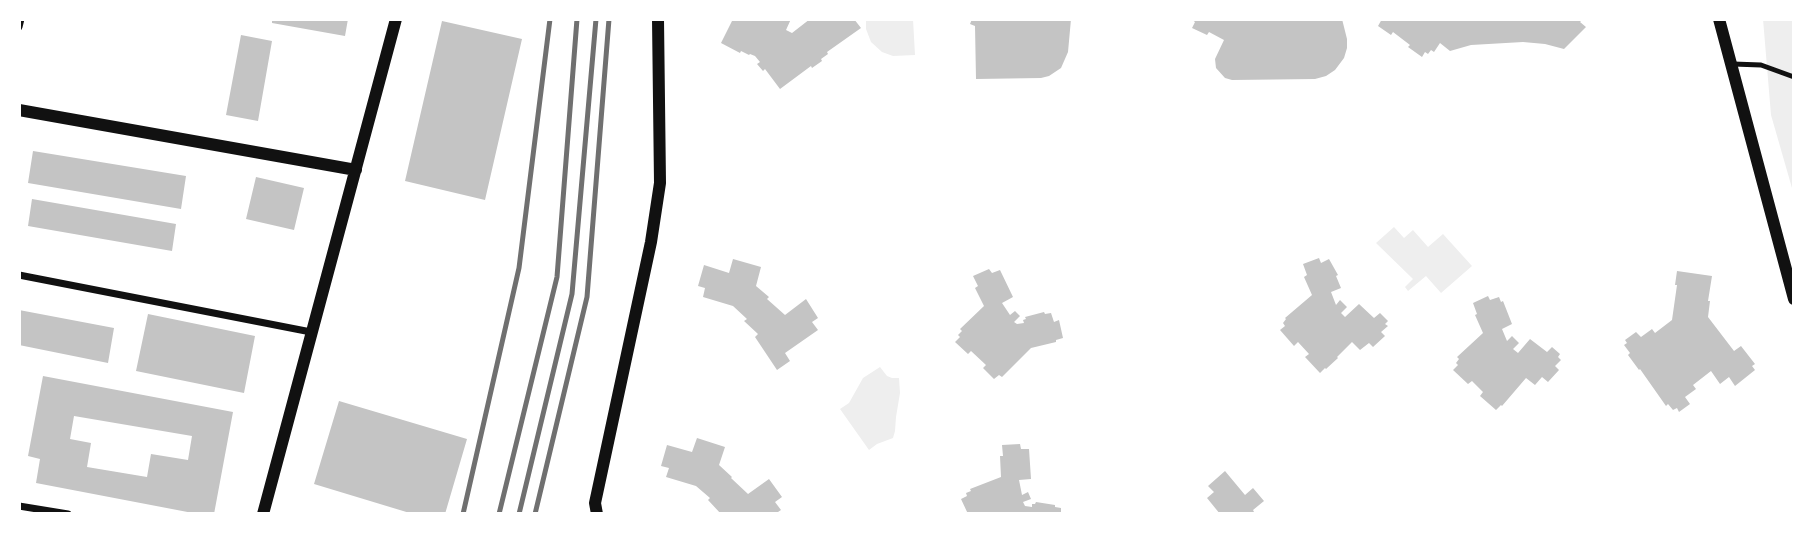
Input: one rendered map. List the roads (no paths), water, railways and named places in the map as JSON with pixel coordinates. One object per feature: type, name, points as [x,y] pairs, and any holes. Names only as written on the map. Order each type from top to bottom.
[{"type":"street","points":[[19,27],[21,19]]},
{"type":"street","points":[[263,514],[396,19]]},
{"type":"street","points":[[597,514],[595,503],[651,242],[660,183],[658,19]]},
{"type":"street","points":[[1719,19],[1794,299]]},
{"type":"street","points":[[19,110],[356,170]]},
{"type":"street","points":[[19,275],[311,332]]},
{"type":"street","points":[[19,506],[68,514]]},
{"type":"lane","points":[[1730,64],[1761,65],[1794,77]]},
{"type":"railway","points":[[463,514],[519,268],[550,19]]},
{"type":"railway","points":[[499,514],[557,277],[577,19]]},
{"type":"railway","points":[[519,514],[572,294],[596,19]]},
{"type":"railway","points":[[535,514],[587,297],[609,19]]}]
